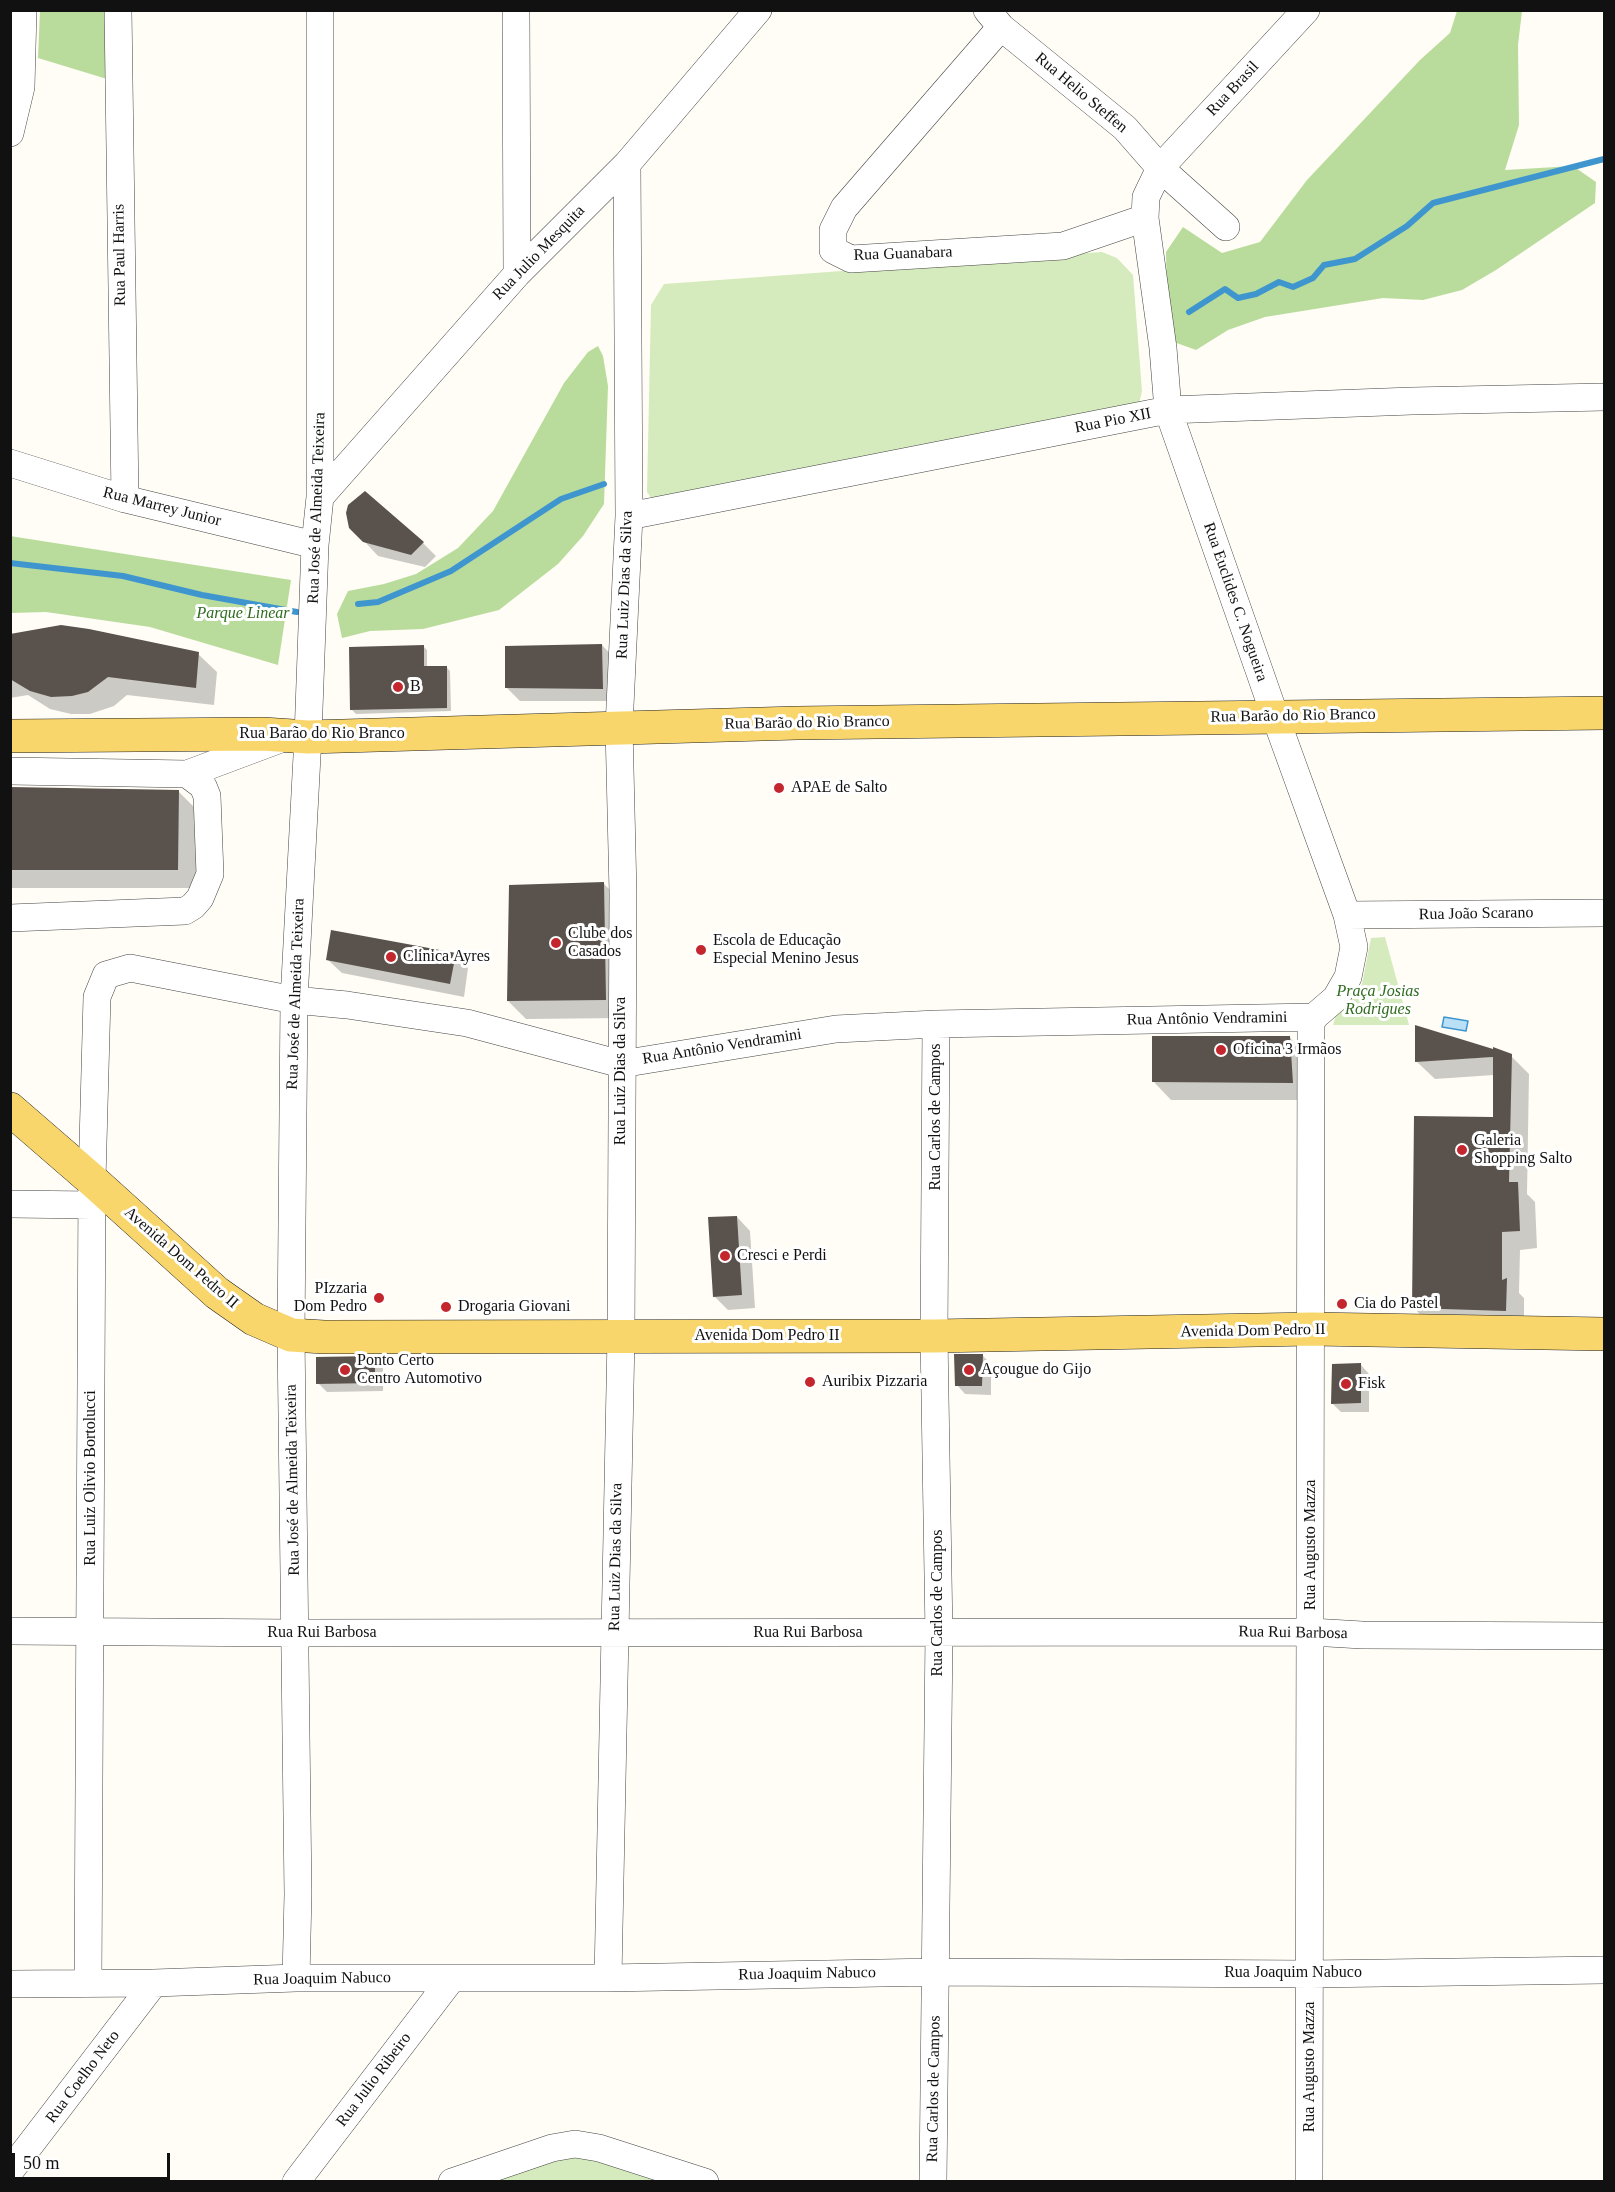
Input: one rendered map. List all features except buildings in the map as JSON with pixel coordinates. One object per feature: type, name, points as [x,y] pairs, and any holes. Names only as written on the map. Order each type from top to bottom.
[{"type":"main road","name":"Rua Barão do Rio Branco","points":[[10,736],[300,736],[619,727],[1605,713]]},
{"type":"main road","name":"Avenida Dom Pedro II","points":[[10,1109],[92,1192],[217,1293],[254,1319],[291,1335],[324,1337],[934,1336],[1312,1329],[1605,1334]]},
{"type":"street","points":[[10,133],[21,87],[23,10]]},
{"type":"street","name":"Rua Paul Harris","points":[[118,10],[125,499]]},
{"type":"street","name":"Rua José de Almeida Teixeira","points":[[297,1978],[291,1335],[294,1000],[300,736],[320,497],[320,10]]},
{"type":"street","points":[[516,10],[517,274]]},
{"type":"street","points":[[732,10],[734,41]]},
{"type":"street","name":"Rua Julio Mesquita","points":[[320,497],[517,274],[627,164],[759,10]]},
{"type":"street","name":"Rua Brasil","points":[[1160,168],[1306,10]]},
{"type":"street","name":"Rua Helio Steffen","points":[[994,19],[1125,128],[1160,168],[1226,227]]},
{"type":"street","name":"Rua Guanabara","points":[[994,19],[844,208],[833,230],[833,250],[851,259],[1063,246],[1145,218]]},
{"type":"street","name":"Rua Luiz Dias da Silva","points":[[608,1978],[621,1337],[622,893],[619,727],[629,516],[627,164]]},
{"type":"street","name":"Rua Euclides C. Nogueira","points":[[1160,168],[1146,197],[1145,218],[1163,348],[1168,410],[1347,915],[1354,947],[1348,977],[1336,998],[1314,1017]]},
{"type":"street","name":"Rua Pio XII","points":[[629,516],[1168,410],[1605,397]]},
{"type":"street","name":"Rua Marrey Junior","points":[[10,463],[125,499],[315,545]]},
{"type":"street","points":[[10,771],[187,774],[300,736]]},
{"type":"street","points":[[10,918],[185,911],[194,906],[210,874],[207,796],[204,786],[187,774]]},
{"type":"street","name":"Rua João Scarano","points":[[1347,915],[1605,913]]},
{"type":"street","name":"Rua Antônio Vendramini","points":[[106,975],[130,968],[294,1000],[357,1006],[467,1023],[621,1064],[836,1029],[936,1024],[1314,1017]]},
{"type":"street","name":"Rua Luiz Olivio Bortolucci","points":[[88,1983],[92,1192],[97,997],[106,975]]},
{"type":"street","name":"Rua Augusto Mazza","points":[[1309,2181],[1311,1024],[1314,1017]]},
{"type":"street","name":"Rua Carlos de Campos","points":[[933,2181],[939,1634],[934,1336],[936,1024]]},
{"type":"street","points":[[10,1204],[92,1192]]},
{"type":"street","name":"Rua Rui Barbosa","points":[[10,1631],[939,1634],[1311,1632],[1362,1635],[1605,1636]]},
{"type":"street","name":"Rua Joaquim Nabuco","points":[[10,1984],[154,1983],[297,1978],[608,1978],[936,1972],[1310,1974],[1605,1970]]},
{"type":"street","name":"Rua Julio Ribeiro","points":[[296,2181],[452,1978]]},
{"type":"street","name":"Rua Coelho Neto","points":[[10,2171],[154,1983]]},
{"type":"street","points":[[452,2181],[552,2148],[575,2145],[599,2148],[705,2181]]},
{"type":"green space","points":[[40,11],[107,11],[107,79],[38,58]]},
{"type":"green space","points":[[1457,11],[1522,11],[1518,45],[1519,125],[1505,170],[1573,166],[1596,182],[1595,203],[1496,270],[1462,290],[1423,300],[1383,298],[1265,317],[1228,330],[1196,350],[1174,342],[1167,306],[1166,252],[1183,227],[1222,253],[1260,242],[1307,180],[1420,60],[1450,33]]},
{"type":"green space","points":[[1102,252],[1117,258],[1133,275],[1142,391],[1139,404],[654,502],[647,492],[651,305],[664,284]]},
{"type":"green space","points":[[598,346],[603,356],[608,386],[604,504],[583,536],[558,564],[499,610],[423,629],[370,631],[342,638],[337,614],[348,591],[384,584],[416,574],[458,548],[493,511],[564,383],[588,352]]},
{"type":"green space","name":"Parque Linear","points":[[10,536],[291,580],[278,665],[150,627],[46,612],[11,613]]},
{"type":"green space","name":"Praça Josias Rodrigues","points":[[1385,937],[1409,1025],[1333,1025],[1336,1015],[1350,1003],[1362,984],[1371,938]]},
{"type":"green space","points":[[599,2154],[670,2182],[492,2182],[554,2159]]},
{"type":"water","points":[[1444,1017],[1468,1021],[1466,1031],[1442,1027]]},
{"type":"waterway","points":[[1189,312],[1225,289],[1238,298],[1256,294],[1279,282],[1293,287],[1313,278],[1324,265],[1355,259],[1407,226],[1433,203],[1604,159]]},
{"type":"waterway","points":[[358,604],[378,602],[451,571],[561,499],[604,484]]},
{"type":"waterway","points":[[10,563],[123,576],[202,595],[297,612]]},
{"type":"place","name":"B","points":[[398,687]]},
{"type":"place","name":"APAE de Salto","points":[[779,788]]},
{"type":"place","name":"Clube dos Casados","points":[[556,943]]},
{"type":"place","name":"Escola de Educação Especial Menino Jesus","points":[[701,950]]},
{"type":"place","name":"Clinica Ayres","points":[[391,957]]},
{"type":"place","name":"Oficina 3 Irmãos","points":[[1221,1050]]},
{"type":"place","name":"Galeria Shopping Salto","points":[[1462,1150]]},
{"type":"place","name":"Cresci e Perdi","points":[[725,1256]]},
{"type":"place","name":"PIzzaria Dom Pedro","points":[[379,1298]]},
{"type":"place","name":"Cia do Pastel","points":[[1342,1304]]},
{"type":"place","name":"Drogaria Giovani","points":[[446,1307]]},
{"type":"place","name":"Ponto Certo Centro Automotivo","points":[[345,1370]]},
{"type":"place","name":"Açougue do Gijo","points":[[969,1370]]},
{"type":"place","name":"Auribix Pizzaria","points":[[810,1382]]},
{"type":"place","name":"Fisk","points":[[1346,1384]]}]
